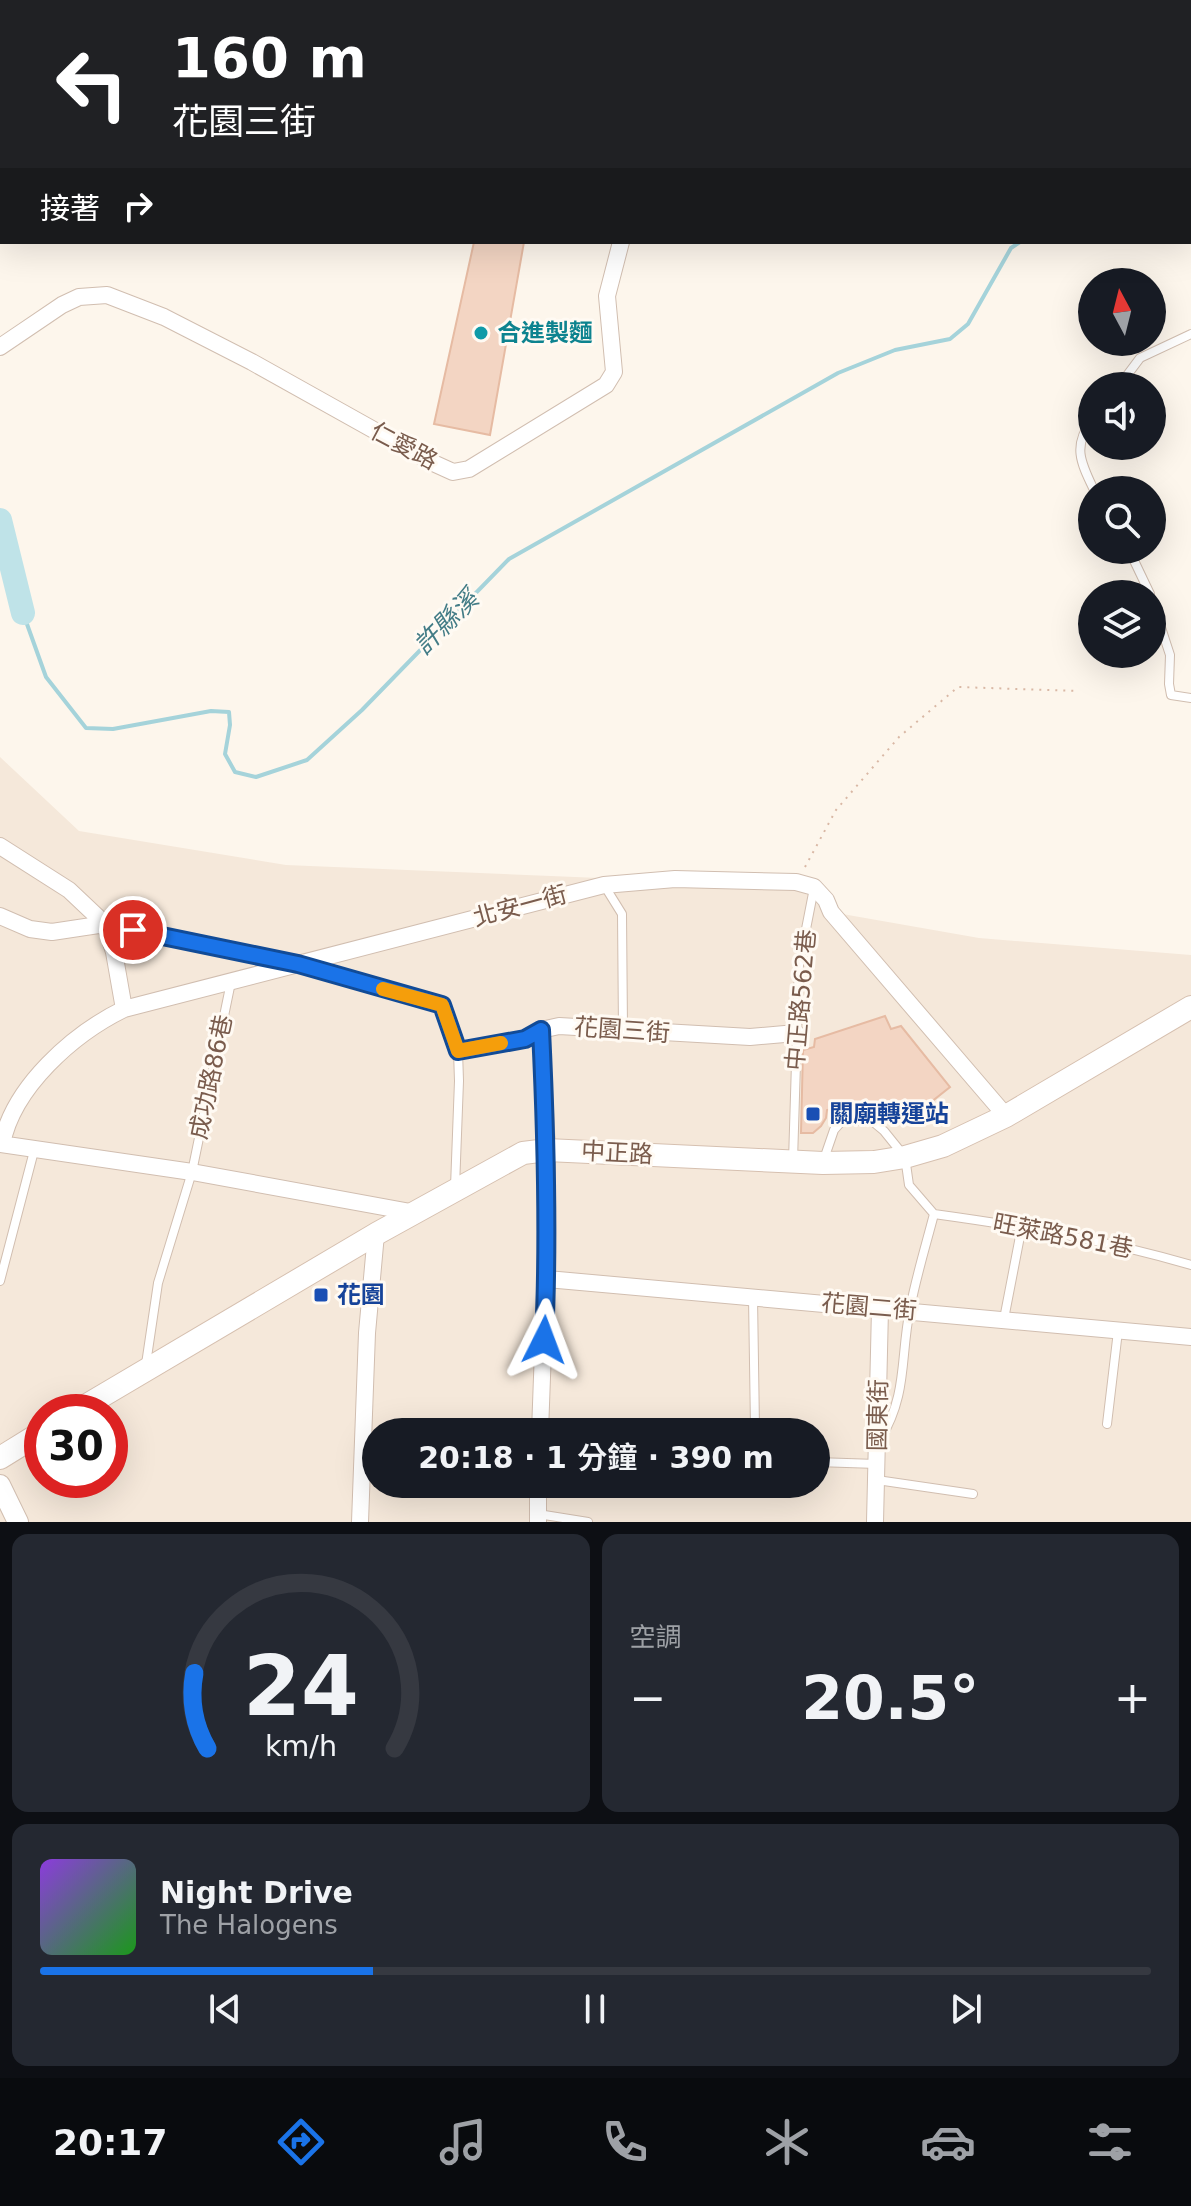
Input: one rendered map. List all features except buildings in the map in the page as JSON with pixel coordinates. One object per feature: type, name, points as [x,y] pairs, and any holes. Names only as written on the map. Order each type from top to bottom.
[{"type":"main road","name":"中正路","points":[[104,1394],[376,1234],[523,1153],[547,1150],[823,1163],[874,1162],[905,1157],[943,1146],[1006,1116],[1191,1007]]},
{"type":"main road","points":[[0,1458],[24,1443]]},
{"type":"street","name":"仁愛路","points":[[0,347],[62,305],[79,297],[107,295],[164,317],[252,362],[453,472],[469,469],[490,458],[606,385],[614,372],[607,296],[620,244]]},
{"type":"street","points":[[0,846],[47,873],[105,924],[114,952],[124,1009]]},
{"type":"street","name":"北安一街","points":[[1,1144],[11,1115],[47,1068],[94,1027],[124,1009],[604,885],[685,879],[796,882],[814,887]]},
{"type":"street","points":[[814,887],[841,924],[1006,1116]]},
{"type":"street","points":[[0,916],[30,929],[52,932],[105,924],[298,964],[442,1005],[458,1051]]},
{"type":"street","name":"花園三街","points":[[458,1051],[525,1039],[541,1030],[559,1026],[750,1037],[796,1033]]},
{"type":"street","points":[[541,1030],[547,1150],[547,1279],[541,1418]]},
{"type":"street","points":[[1,1144],[192,1172],[416,1213]]},
{"type":"street","points":[[360,1522],[367,1333],[376,1234]]},
{"type":"street","name":"花園二街","points":[[547,1279],[1191,1337]]},
{"type":"street","name":"國東街","points":[[875,1522],[880,1309]]},
{"type":"street","points":[[0,1485],[18,1522]]},
{"type":"lane","points":[[1130,372],[1140,358],[1191,334]]},
{"type":"lane","points":[[1166,643],[1170,655],[1171,695],[1191,698]]},
{"type":"lane","points":[[604,885],[622,914],[623,1029]]},
{"type":"lane","name":"中正路562巷","points":[[793,1161],[799,965],[814,887]]},
{"type":"lane","name":"成功路86巷","points":[[146,1368],[158,1283],[192,1172],[231,982]]},
{"type":"lane","points":[[455,1192],[458,1051]]},
{"type":"lane","points":[[823,1163],[834,1130],[842,1121],[872,1121],[905,1157],[909,1185],[934,1214],[909,1310],[904,1368],[894,1416],[877,1445]]},
{"type":"lane","points":[[0,1281],[34,1151]]},
{"type":"lane","name":"旺萊路581巷","points":[[934,1214],[1022,1226],[1123,1245],[1191,1265]]},
{"type":"lane","points":[[1004,1319],[1022,1226]]},
{"type":"lane","points":[[753,1296],[755,1418]]},
{"type":"lane","points":[[1107,1424],[1118,1330]]},
{"type":"lane","points":[[830,1464],[973,1494]]},
{"type":"lane","points":[[538,1518],[588,1522]]},
{"type":"path","points":[[796,882],[836,810],[899,737],[958,687],[1079,691]]},
{"type":"shaded area","points":[[0,757],[79,831],[286,865],[795,886],[831,912],[979,938],[1191,955],[1191,1522],[0,1522]]},
{"type":"waterway","name":"許縣溪","points":[[23,613],[46,677],[86,728],[113,729],[211,711],[229,712],[225,754],[235,772],[256,777],[307,760],[362,710],[509,559],[838,373],[895,350],[950,339],[968,324],[1011,248],[1017,244]]},
{"type":"waterway","name":"許縣溪","points":[[0,520],[23,613]]},
{"type":"slow traffic","points":[[383,989],[442,1005],[458,1051],[501,1043]]},
{"type":"place","name":"合進製麵","points":[[481,333]]},
{"type":"place","name":"關廟轉運站","points":[[813,1114]]},
{"type":"place","name":"花園","points":[[321,1295]]},
{"type":"route","points":[[133,930],[298,964],[442,1005],[458,1051],[525,1039],[541,1030],[547,1150],[544,1340]]}]
